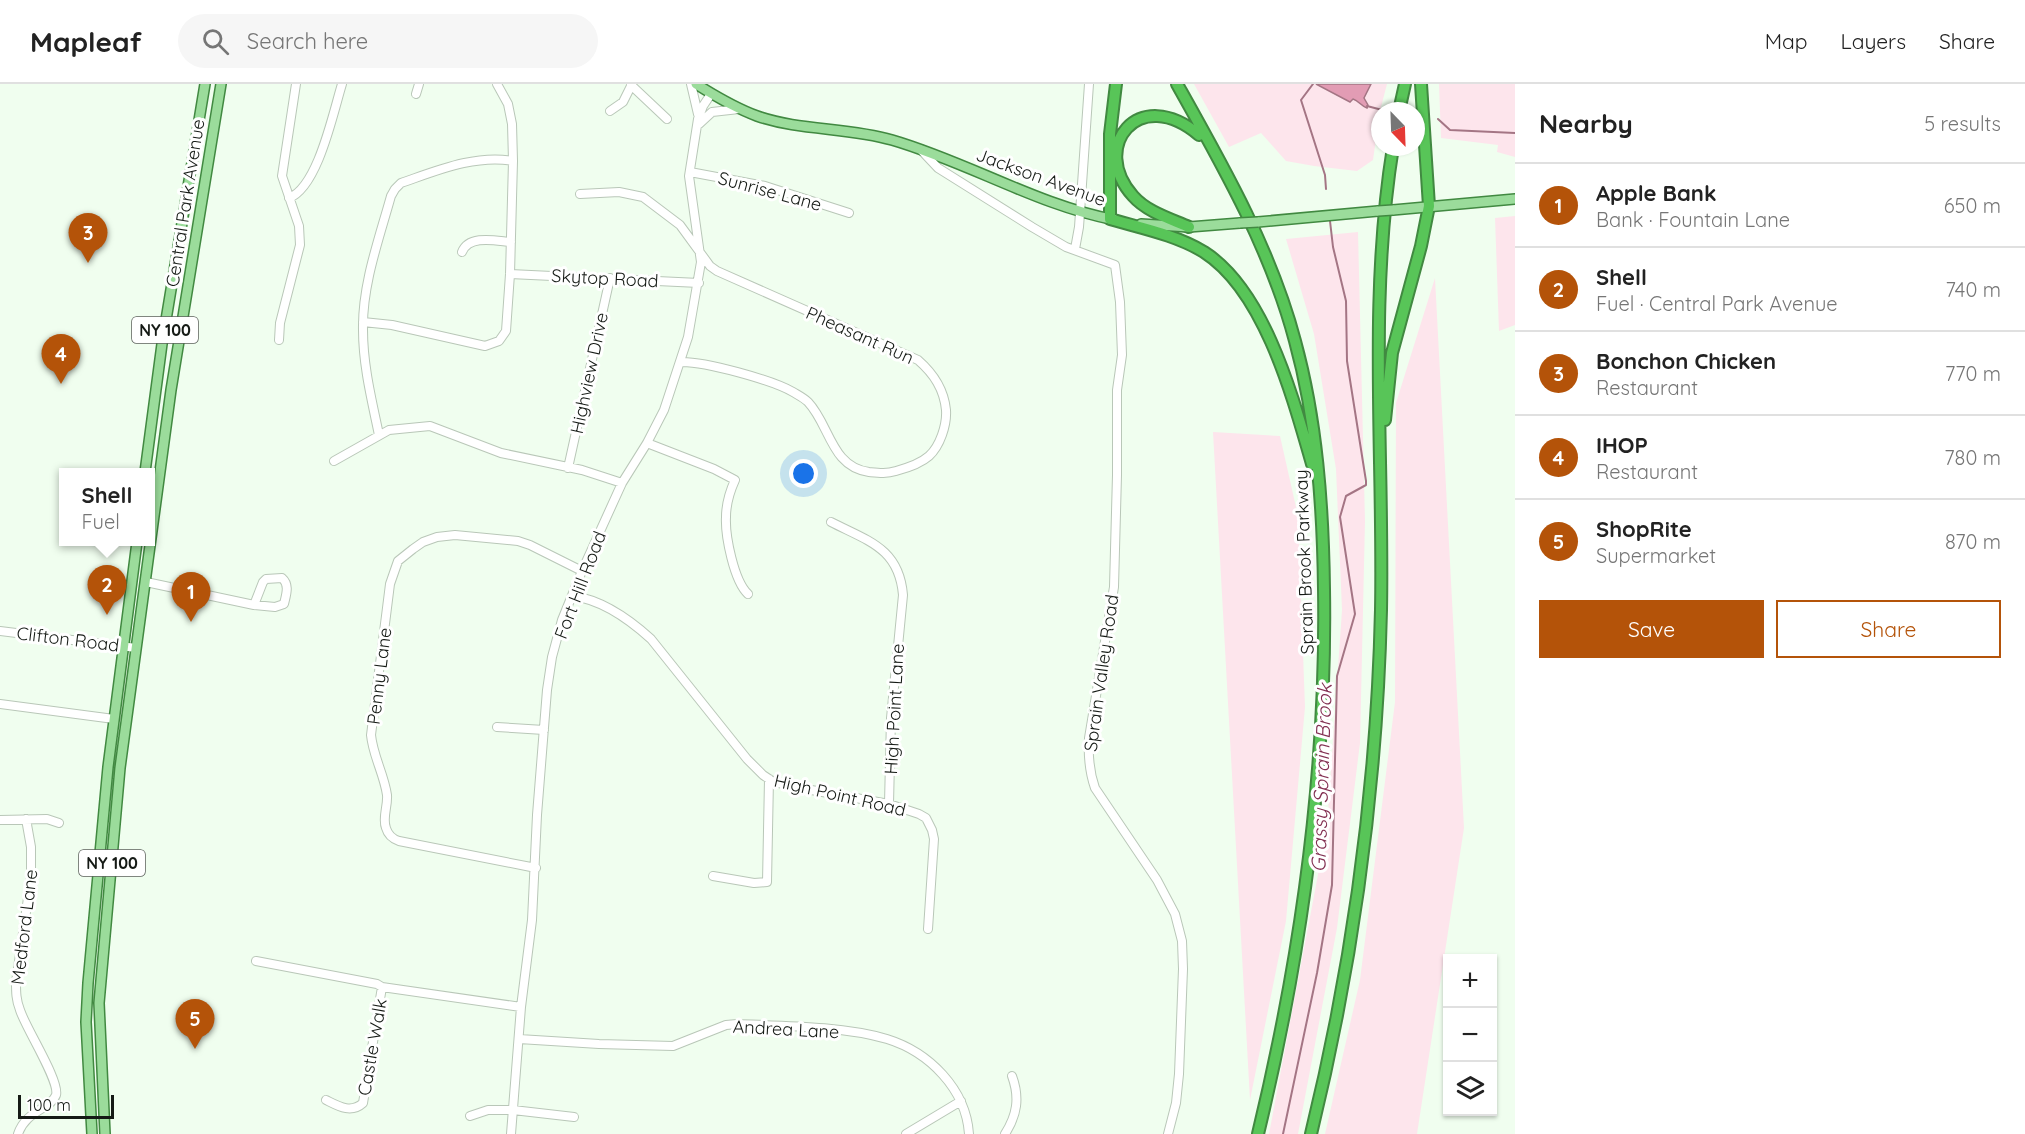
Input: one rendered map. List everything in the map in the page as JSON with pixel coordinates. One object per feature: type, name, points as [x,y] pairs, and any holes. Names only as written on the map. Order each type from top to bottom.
[{"type":"highway","points":[[1116,84],[1110,125],[1110,219],[1195,247],[1218,262],[1242,288],[1281,367],[1298,414],[1320,490]]},
{"type":"highway","name":"Sprain Brook Parkway","points":[[1178,84],[1223,167],[1264,252],[1289,318],[1310,410],[1320,490],[1324,644],[1315,797],[1292,972],[1258,1134]]},
{"type":"highway","points":[[1401,102],[1405,84]]},
{"type":"highway","points":[[1380,492],[1390,365],[1429,207],[1421,84]]},
{"type":"highway","points":[[1174,108],[1191,124],[1223,167]]},
{"type":"highway","points":[[1130,112],[1120,128],[1117,142],[1118,162],[1123,181],[1133,196],[1145,206],[1189,227]]},
{"type":"highway","points":[[1311,1134],[1344,980],[1368,817],[1379,676],[1381,597],[1379,304],[1384,221],[1392,156]]},
{"type":"main road","name":"Central Park Avenue","points":[[145,468],[154,398],[205,84]]},
{"type":"main road","name":"Central Park Avenue","points":[[155,514],[170,400],[220,84]]},
{"type":"main road","name":"Jackson Avenue","points":[[696,84],[711,94],[757,116],[889,139],[1080,211],[1137,224],[1189,227],[1240,224],[1515,199]]},
{"type":"main road","name":"NY 100","points":[[92,1134],[86,1003],[104,803],[136,546]]},
{"type":"main road","name":"Central Park Avenue","points":[[136,648],[151,546]]},
{"type":"main road","name":"NY 100","points":[[105,1134],[99,1003],[119,777],[136,648]]},
{"type":"street","points":[[279,340],[280,323],[300,245],[299,226],[284,184],[282,171],[296,84]]},
{"type":"street","points":[[289,198],[297,195],[316,166],[342,84]]},
{"type":"street","points":[[416,94],[419,84]]},
{"type":"street","points":[[363,322],[413,329],[476,345],[491,345],[503,337],[506,331],[512,242],[513,161],[511,114],[497,84]]},
{"type":"street","points":[[610,111],[623,102],[632,84],[667,119]]},
{"type":"street","points":[[691,84],[698,122],[712,112],[741,109]]},
{"type":"street","points":[[920,149],[938,168],[1032,227],[1066,247],[1075,249],[1089,84]]},
{"type":"street","name":"Fort Hill Road","points":[[511,1134],[521,1007],[532,920],[537,815],[547,690],[552,657],[562,620],[582,571],[622,483],[664,410],[688,337],[699,283],[700,254],[690,172],[698,122],[703,106],[711,94]]},
{"type":"street","points":[[198,131],[213,137]]},
{"type":"street","points":[[379,435],[364,348],[363,322],[366,291],[373,260],[395,189],[401,183],[471,162],[500,158],[513,161]]},
{"type":"street","name":"Sunrise Lane","points":[[690,172],[765,186],[849,213]]},
{"type":"street","name":"Pheasant Run","points":[[580,194],[619,192],[643,197],[680,225],[700,254],[717,271],[918,360],[934,376],[941,389],[946,414],[943,432],[937,446],[917,463],[886,474],[864,471],[836,452],[813,408],[807,401],[791,391],[705,363],[680,362]]},
{"type":"street","points":[[462,252],[470,242],[488,240],[512,242]]},
{"type":"street","name":"Sprain Valley Road","points":[[1075,249],[1115,265],[1120,302],[1122,355],[1117,390],[1114,587],[1089,738],[1089,773],[1095,788],[1157,880],[1175,914],[1182,941],[1179,1074],[1176,1103],[1168,1134]]},
{"type":"street","points":[[176,262],[191,265]]},
{"type":"street","name":"Skytop Road","points":[[510,274],[699,283]]},
{"type":"street","name":"Highview Drive","points":[[568,468],[610,278]]},
{"type":"street","points":[[154,398],[170,400]]},
{"type":"street","points":[[334,461],[389,430],[430,426],[501,453],[622,483]]},
{"type":"street","points":[[647,443],[735,480],[727,506],[727,532],[739,583],[748,594]]},
{"type":"street","name":"High Point Lane","points":[[831,522],[887,554],[895,563],[901,581],[903,595],[891,718],[889,804]]},
{"type":"street","name":"Penny Lane","points":[[536,868],[399,842],[389,834],[385,819],[387,798],[371,735],[390,584],[398,561],[413,549],[437,537],[455,535],[530,545],[582,571]]},
{"type":"street","points":[[146,582],[254,605],[275,607],[284,604],[287,588],[285,581],[282,578],[266,579],[254,605]]},
{"type":"street","name":"High Point Road","points":[[573,596],[595,602],[613,611],[633,623],[645,634],[747,759],[769,779],[789,786],[889,804],[926,818],[932,830],[934,851],[928,929]]},
{"type":"street","name":"Clifton Road","points":[[0,631],[136,648]]},
{"type":"street","points":[[0,704],[114,719]]},
{"type":"street","points":[[497,727],[544,730]]},
{"type":"street","points":[[713,876],[754,883],[767,882],[769,779]]},
{"type":"street","name":"Medford Lane","points":[[18,1134],[24,1121],[55,1098],[56,1086],[20,1011],[16,995],[31,877],[31,846],[26,819]]},
{"type":"street","points":[[0,820],[47,819],[60,823]]},
{"type":"street","name":"Castle Walk","points":[[256,961],[377,984],[382,987],[521,1007]]},
{"type":"street","name":"Castle Walk","points":[[326,1100],[342,1108],[350,1109],[358,1108],[363,1103],[382,987]]},
{"type":"street","name":"Andrea Lane","points":[[519,1039],[673,1046],[726,1025],[737,1024],[866,1034],[890,1040],[930,1062],[950,1083],[961,1101],[969,1134]]},
{"type":"street","points":[[1005,1134],[1017,1107],[1018,1098],[1012,1076]]},
{"type":"street","points":[[906,1134],[961,1101]]},
{"type":"street","points":[[471,1116],[488,1110],[513,1110],[574,1117]]},
{"type":"shaded area","points":[[1194,84],[1316,84],[1346,95],[1361,105],[1365,103],[1364,98],[1371,84],[1387,84],[1382,102],[1371,102],[1371,156],[1374,156],[1373,160],[1357,171],[1286,161],[1261,133],[1229,147]]},
{"type":"shaded area","points":[[1316,84],[1371,84],[1364,98],[1368,105],[1367,108],[1353,99],[1350,102]]},
{"type":"shaded area","points":[[1439,84],[1515,84],[1515,157],[1497,152],[1498,145],[1441,138]]},
{"type":"shaded area","points":[[1515,216],[1515,325],[1499,331],[1495,218]]},
{"type":"shaded area","points":[[1358,232],[1365,521],[1360,743],[1337,928],[1298,1134],[1269,1134],[1327,827],[1342,610],[1336,469],[1314,334],[1286,239]]},
{"type":"shaded area","points":[[1435,278],[1464,828],[1417,1134],[1325,1134],[1360,980],[1395,702],[1396,403]]},
{"type":"shaded area","points":[[1213,432],[1280,436],[1298,516],[1305,707],[1286,921],[1250,1100]]},
{"type":"waterway","name":"Grassy Sprain Brook","points":[[1313,84],[1301,100],[1325,175],[1326,189]]},
{"type":"waterway","points":[[1367,106],[1371,107]]},
{"type":"waterway","points":[[1438,119],[1450,130],[1515,133]]},
{"type":"waterway","name":"Grassy Sprain Brook","points":[[1283,1134],[1317,973],[1332,885],[1337,676],[1355,614],[1340,517],[1346,496],[1366,485],[1347,361],[1346,301],[1333,247],[1330,221]]},
{"type":"place","name":"Bonchon Chicken","points":[[88,263]]},
{"type":"place","name":"IHOP","points":[[61,384]]},
{"type":"place","name":"Shell","points":[[107,615]]},
{"type":"place","name":"Apple Bank","points":[[191,622]]},
{"type":"place","name":"ShopRite","points":[[195,1049]]}]
